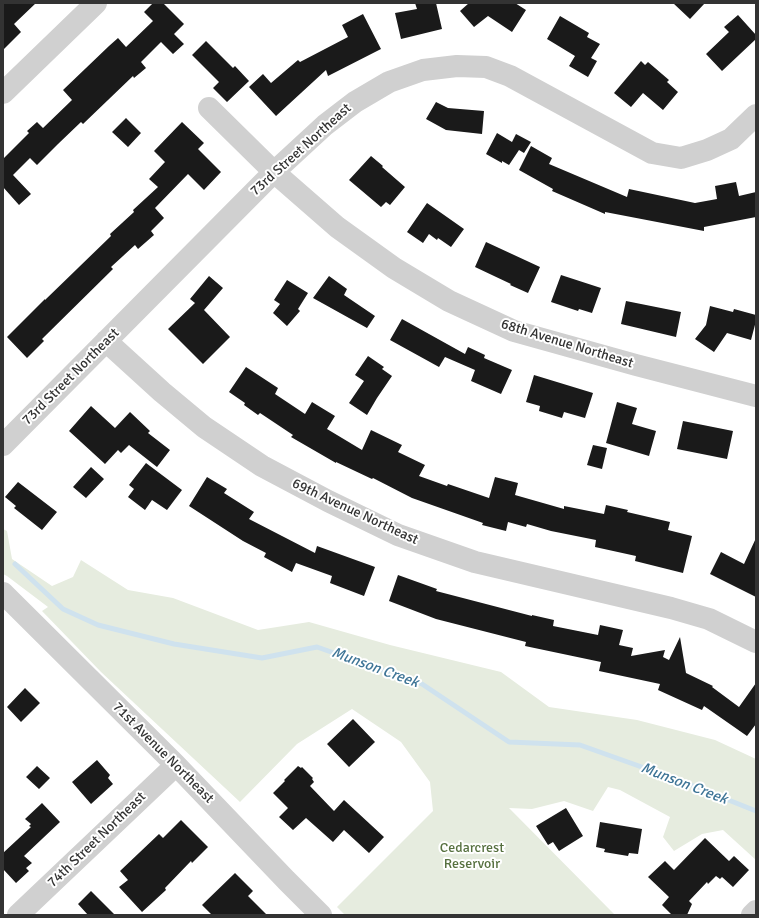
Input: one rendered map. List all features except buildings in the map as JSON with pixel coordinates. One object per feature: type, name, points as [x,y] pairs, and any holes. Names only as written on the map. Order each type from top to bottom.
[{"type":"street","points":[[3,93],[96,3]]},
{"type":"street","name":"73rd Street Northeast","points":[[3,445],[274,172],[325,125],[355,102],[389,82],[423,70],[457,66],[486,67],[510,76],[652,153],[681,158],[707,150],[732,139],[756,115]]},
{"type":"street","name":"68th Avenue Northeast","points":[[208,108],[274,172],[344,231],[394,268],[449,301],[514,330],[636,365],[756,396]]},
{"type":"street","name":"69th Avenue Northeast","points":[[106,341],[162,392],[204,427],[262,466],[328,501],[398,535],[475,562],[671,608],[709,619],[756,642]]},
{"type":"street","name":"71st Avenue Northeast","points":[[3,593],[176,765],[321,915]]},
{"type":"street","name":"74th Street Northeast","points":[[18,915],[176,765]]},
{"type":"street","points":[[752,915],[756,911]]},
{"type":"green space","name":"Cedarcrest Reservoir","points":[[3,529],[7,531],[12,559],[52,586],[73,577],[81,560],[128,590],[173,598],[258,630],[309,622],[390,645],[501,672],[549,707],[637,720],[715,740],[756,759],[756,860],[723,830],[702,834],[674,851],[663,837],[670,817],[620,790],[608,787],[593,811],[564,801],[532,809],[509,808],[615,915],[345,915],[337,907],[433,811],[430,782],[401,742],[352,709],[297,744],[240,802],[101,672],[42,611],[48,607],[3,574]]},
{"type":"waterway","name":"Munson Creek","points":[[15,564],[63,609],[98,625],[174,644],[262,658],[317,647],[422,684],[509,742],[580,745],[681,781],[756,811]]}]
